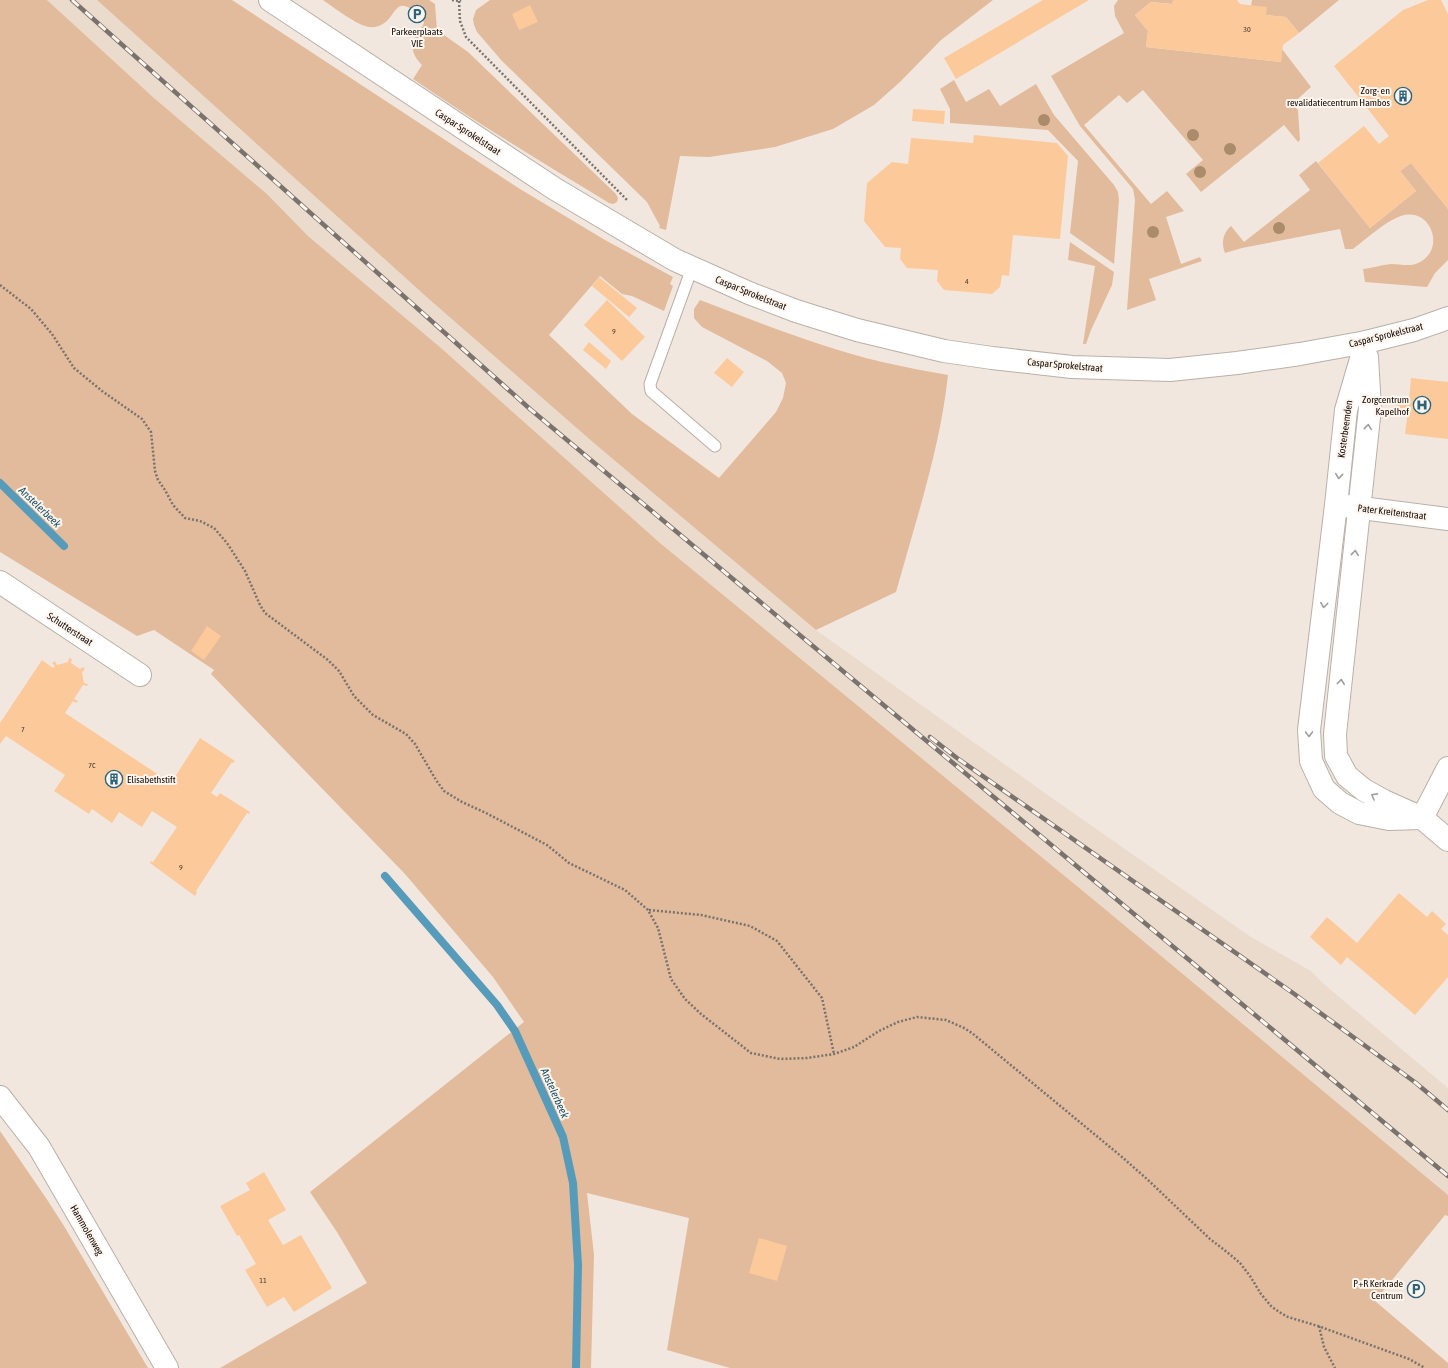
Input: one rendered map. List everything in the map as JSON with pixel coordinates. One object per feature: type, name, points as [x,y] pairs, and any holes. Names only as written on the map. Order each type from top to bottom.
[{"type":"street","name":"Caspar Sprokelstraat","points":[[270,0],[555,189],[675,260],[749,294],[796,311],[857,330],[944,351],[1072,368],[1170,370],[1237,363],[1300,354],[1366,342],[1414,330],[1448,318]]},
{"type":"street","name":"Kosterbeemden","points":[[1366,342],[1346,410],[1309,730],[1311,761],[1324,789],[1340,804],[1359,813],[1389,819],[1422,818]]},
{"type":"street","name":"Kosterbeemden","points":[[1366,342],[1370,408],[1335,734],[1336,756],[1347,776],[1364,790],[1384,801],[1422,818],[1448,840]]},
{"type":"street","name":"Pater Kreitenstraat","points":[[1336,505],[1448,519]]},
{"type":"street","name":"Schutterstraat","points":[[0,582],[140,675]]},
{"type":"street","points":[[1422,818],[1448,768]]},
{"type":"street","name":"Hammolenweg","points":[[0,1097],[39,1147],[168,1368]]},
{"type":"lane","points":[[692,268],[650,384],[651,391],[715,446]]},
{"type":"path","points":[[452,0],[460,0],[460,21],[466,37],[631,204],[638,239]]},
{"type":"path","points":[[0,285],[30,309],[52,334],[74,368],[102,391],[142,419],[151,432],[155,471],[158,480],[176,508],[186,518],[200,521],[214,528],[227,542],[245,571],[265,613],[328,660],[339,670],[354,696],[373,715],[406,734],[415,744],[436,780],[444,790],[462,802],[547,845],[569,863],[625,890],[648,910],[658,928],[671,979],[685,999],[701,1014],[751,1053],[780,1058],[807,1058],[834,1054],[854,1047],[879,1031],[898,1022],[917,1017],[946,1020],[964,1028],[1086,1126],[1148,1180],[1210,1239],[1240,1263],[1261,1294],[1272,1306],[1288,1317],[1318,1326],[1408,1359],[1425,1368]]},
{"type":"path","points":[[648,910],[701,915],[750,926],[776,941],[822,998],[834,1054]]},
{"type":"path","points":[[1318,1326],[1324,1347],[1335,1368]]},
{"type":"shaded area","points":[[0,0],[47,0],[154,98],[267,194],[308,236],[441,348],[660,543],[1100,905],[1448,1195],[1448,1216],[1445,1215],[1375,1301],[1448,1363],[1448,1368],[730,1368],[667,1350],[689,1218],[587,1193],[594,1255],[591,1368],[220,1368],[367,1283],[337,1232],[310,1192],[524,1022],[493,977],[405,874],[211,674],[214,670],[154,630],[137,636],[0,552]]},
{"type":"shaded area","points":[[47,0],[97,0],[430,300],[595,444],[816,630],[1251,937],[1311,971],[1325,985],[1448,1088],[1448,1195],[1100,905],[660,543],[441,348],[308,236],[267,194],[154,98]]},
{"type":"shaded area","points":[[97,0],[232,0],[520,189],[605,240],[673,277],[670,284],[673,286],[664,311],[632,296],[622,294],[600,276],[549,335],[632,414],[719,478],[776,412],[783,398],[786,383],[782,373],[767,361],[702,327],[694,318],[694,309],[700,300],[790,334],[859,356],[948,375],[933,457],[896,592],[816,630],[595,444],[430,300]]},
{"type":"shaded area","points":[[323,0],[429,0],[435,4],[437,30],[468,52],[616,194],[618,198],[617,202],[613,204],[609,203],[486,127],[413,79],[422,65],[413,52],[413,44],[424,23],[420,16],[410,9],[405,6],[401,6],[382,25],[369,27],[352,20]]},
{"type":"shaded area","points":[[490,0],[993,0],[941,40],[900,82],[874,105],[833,129],[775,147],[709,157],[680,156],[666,230],[659,228],[660,226],[647,202],[502,61],[477,32],[473,19],[476,10]]},
{"type":"shaded area","points":[[1118,0],[1174,0],[1172,4],[1151,2],[1135,15],[1148,31],[1146,47],[1281,62],[1282,49],[1311,87],[1292,104],[1298,110],[1300,140],[1298,142],[1284,125],[1201,192],[1186,174],[1203,160],[1143,90],[1127,103],[1119,95],[1084,125],[1151,204],[1167,191],[1184,211],[1166,217],[1181,264],[1200,257],[1202,261],[1149,279],[1156,300],[1127,310],[1135,200],[1133,189],[1080,126],[1051,76],[1124,33],[1115,16],[1114,6]]},
{"type":"shaded area","points":[[1252,0],[1339,0],[1299,33],[1286,17],[1266,15],[1251,6]]},
{"type":"shaded area","points":[[954,80],[966,102],[989,89],[1000,106],[1036,84],[1054,115],[1114,185],[1118,192],[1119,200],[1114,264],[1070,233],[1078,161],[1048,130],[950,123],[950,109],[940,89]]},
{"type":"shaded area","points":[[1316,161],[1370,228],[1416,191],[1400,171],[1411,163],[1448,209],[1448,260],[1435,273],[1427,287],[1365,282],[1363,269],[1391,264],[1412,265],[1427,257],[1432,249],[1432,231],[1427,223],[1420,217],[1412,215],[1395,218],[1353,249],[1345,249],[1340,229],[1242,248],[1225,253],[1223,246],[1224,238],[1226,232],[1231,226],[1244,242],[1310,190],[1299,175]]},
{"type":"shaded area","points":[[1070,242],[1114,272],[1112,285],[1086,344],[1083,344],[1095,266],[1068,260]]},
{"type":"shaded area","points":[[0,1131],[64,1226],[148,1368],[0,1368]]},
{"type":"building","points":[[1043,0],[1089,0],[956,79],[944,58]]},
{"type":"building","points":[[1174,0],[1237,0],[1240,4],[1267,7],[1266,15],[1286,17],[1299,33],[1283,45],[1281,62],[1146,47],[1148,31],[1135,15],[1151,2],[1172,4]]},
{"type":"building","name":"Zorg- en revalidatiecentrum Hambos","points":[[1428,0],[1441,0],[1448,14],[1448,209],[1411,163],[1400,171],[1416,191],[1370,228],[1318,163],[1364,126],[1379,144],[1389,136],[1334,66],[1403,10]]},
{"type":"building","points":[[530,5],[538,22],[519,30],[512,14]]},
{"type":"building","points":[[913,109],[945,111],[944,124],[912,121]]},
{"type":"building","points":[[974,135],[1057,143],[1068,156],[1060,239],[1013,235],[1009,276],[1002,275],[1000,287],[992,294],[944,290],[937,281],[938,270],[907,268],[900,259],[901,248],[885,247],[864,221],[867,183],[892,162],[908,164],[911,138],[973,143]]},
{"type":"building","points":[[599,277],[637,308],[629,317],[592,286]]},
{"type":"building","points":[[607,300],[645,337],[622,361],[584,325]]},
{"type":"building","points":[[589,342],[611,361],[606,369],[583,350]]},
{"type":"building","points":[[727,358],[744,372],[732,387],[714,373]]},
{"type":"building","name":"Zorgcentrum Kapelhof","points":[[1411,378],[1448,382],[1448,439],[1405,434],[1408,411],[1396,410],[1397,399],[1409,401]]},
{"type":"building","points":[[207,626],[221,636],[204,660],[191,651]]},
{"type":"building","name":"Elisabethstift","points":[[69,658],[72,659],[71,663],[80,669],[83,667],[85,669],[82,672],[84,683],[88,684],[87,686],[83,685],[74,699],[78,701],[76,703],[73,701],[65,713],[171,783],[200,738],[235,761],[233,763],[232,762],[211,793],[217,797],[220,793],[250,812],[249,814],[247,813],[196,891],[195,896],[150,863],[151,861],[153,862],[177,827],[152,811],[142,827],[119,812],[112,823],[92,809],[89,814],[54,791],[65,775],[6,736],[0,744],[0,723],[42,660],[53,668],[55,666],[52,663],[55,661],[57,665],[68,662]]},
{"type":"building","points":[[1399,893],[1427,917],[1432,911],[1446,924],[1441,929],[1448,935],[1448,977],[1415,1015],[1347,957],[1341,965],[1310,937],[1327,917],[1357,943]]},
{"type":"building","points":[[264,1172],[286,1210],[268,1220],[283,1245],[301,1235],[332,1288],[294,1312],[284,1297],[267,1307],[245,1270],[256,1264],[239,1235],[237,1236],[220,1206],[250,1190],[246,1183]]},
{"type":"building","points":[[759,1238],[787,1246],[777,1281],[749,1273]]},
{"type":"waterway","name":"Anstelerbeek","points":[[0,483],[64,546]]},
{"type":"waterway","name":"Anstelerbeek","points":[[385,876],[497,1005],[515,1031],[563,1137],[573,1183],[578,1265],[576,1368]]},
{"type":"railway","points":[[72,0],[530,409],[1448,1176]]},
{"type":"railway","points":[[930,737],[957,758],[1293,993],[1416,1083],[1448,1110]]},
{"type":"place","name":"Parkeerplaats VIE","points":[[417,14]]},
{"type":"place","name":"Zorg- en revalidatiecentrum Hambos","points":[[1403,96]]},
{"type":"place","name":"Zorgcentrum Kapelhof","points":[[1422,405]]},
{"type":"place","name":"Elisabethstift","points":[[114,779]]},
{"type":"place","name":"P+R Kerkrade Centrum","points":[[1416,1289]]}]
